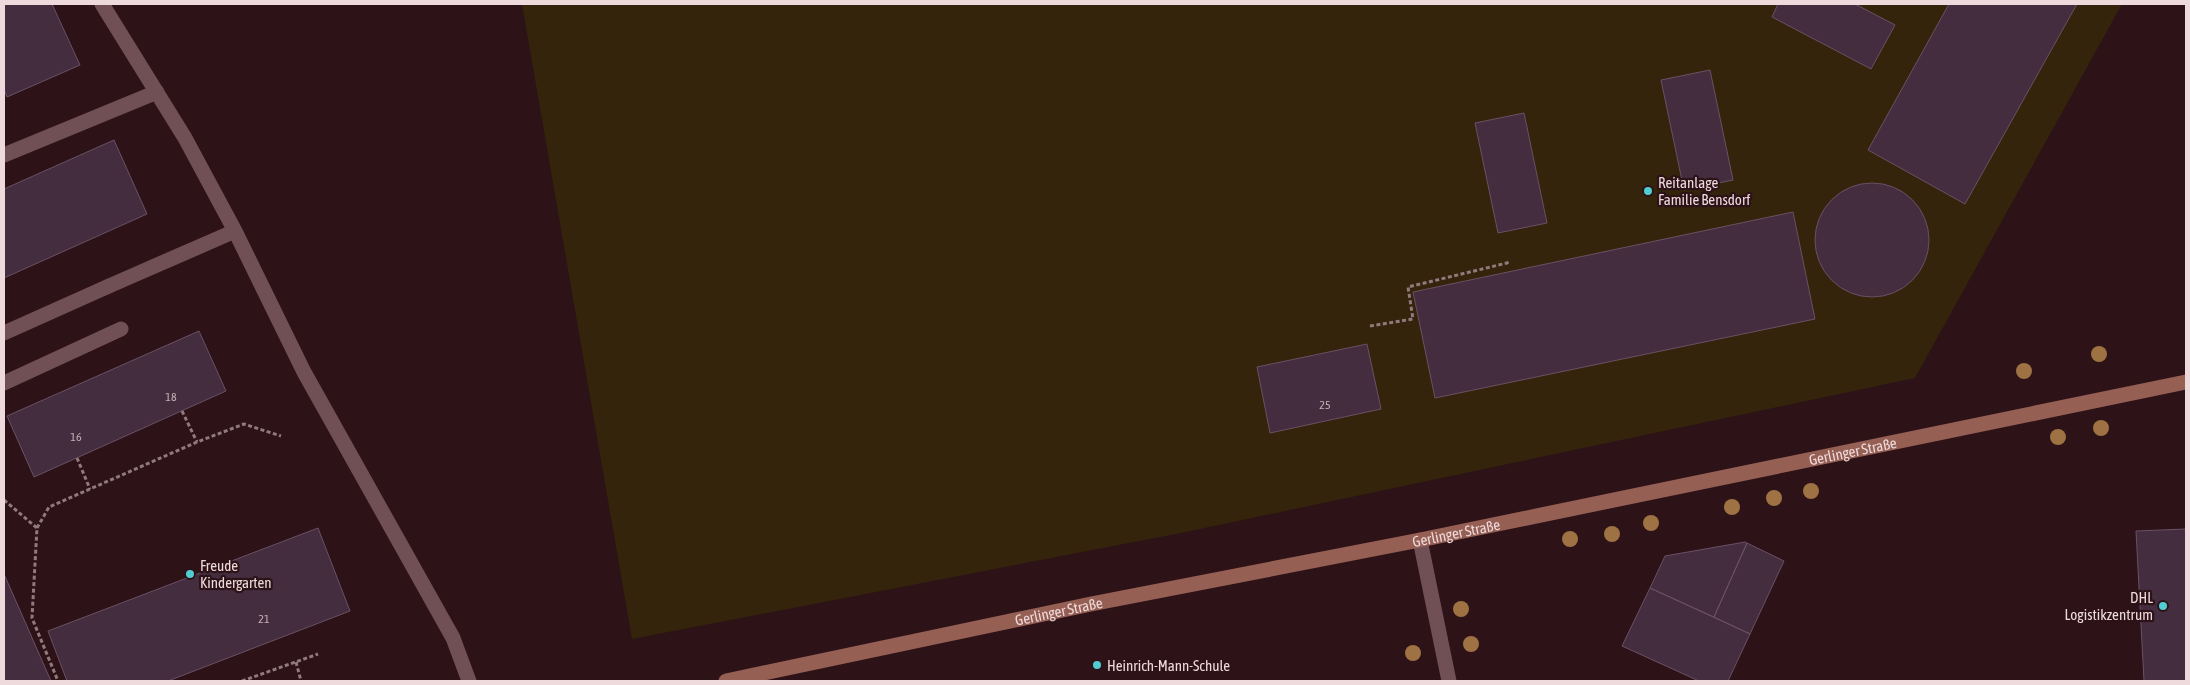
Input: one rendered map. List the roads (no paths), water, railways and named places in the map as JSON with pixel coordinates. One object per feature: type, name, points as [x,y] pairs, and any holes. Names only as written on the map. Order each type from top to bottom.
[{"type":"street","points":[[102,4],[185,138],[235,231],[304,372],[453,638],[470,681]]},
{"type":"street","points":[[4,155],[157,92]]},
{"type":"street","points":[[4,333],[235,231]]},
{"type":"street","points":[[4,383],[121,329]]},
{"type":"street","name":"Gerlinger Straße","points":[[726,681],[1091,604],[1420,540],[2186,382]]},
{"type":"street","points":[[1420,540],[1449,681]]},
{"type":"place","name":"Reitanlage Familie Bensdorf","points":[[1648,191]]},
{"type":"place","name":"Freude Kindergarten","points":[[190,574]]},
{"type":"place","name":"DHL Logistikzentrum","points":[[2163,606]]},
{"type":"place","name":"Heinrich-Mann-Schule","points":[[1097,665]]}]
